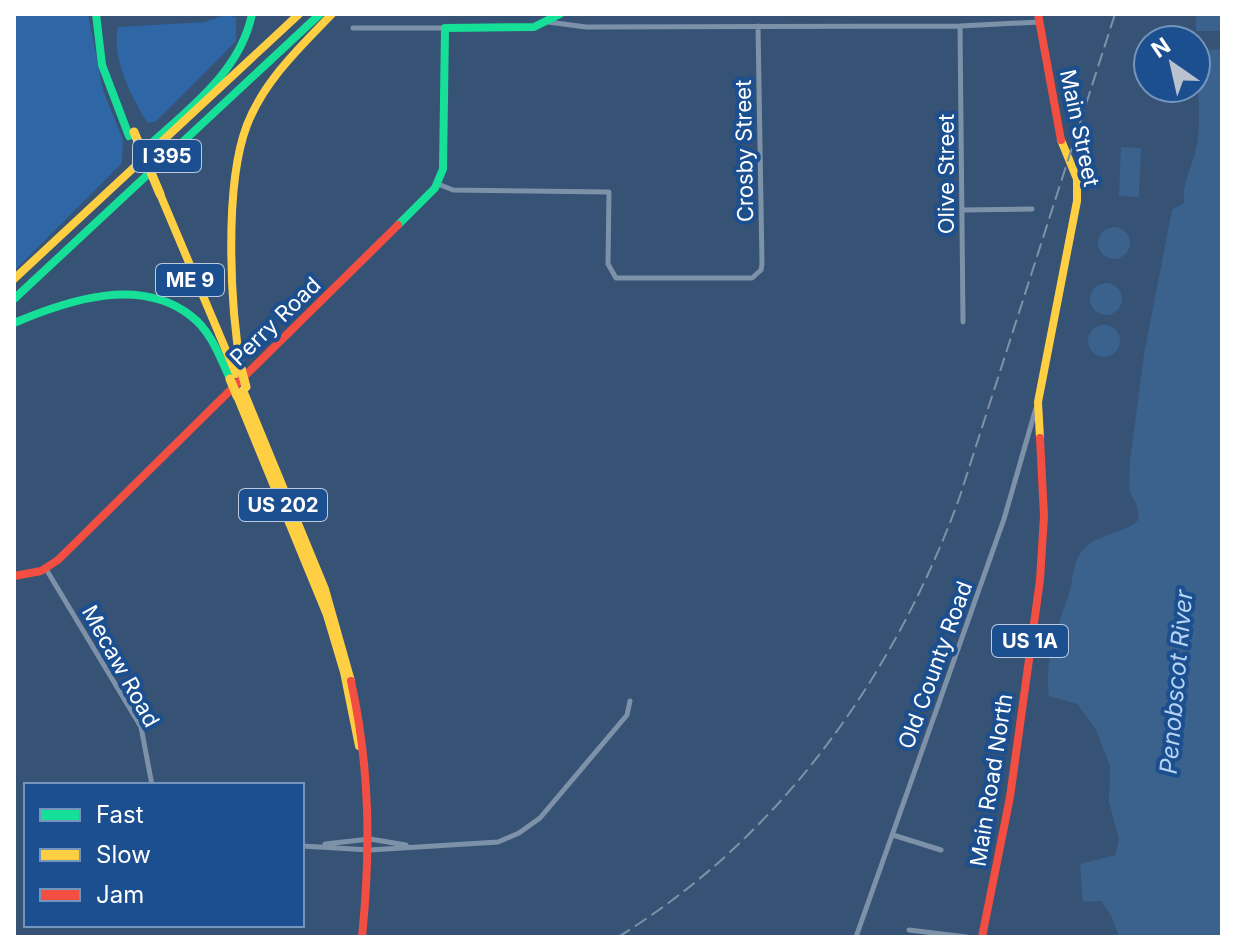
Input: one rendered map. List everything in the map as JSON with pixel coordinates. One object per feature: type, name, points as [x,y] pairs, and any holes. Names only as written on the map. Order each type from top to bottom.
[{"type":"main road","points":[[98,14],[107,62],[132,134],[236,374]]},
{"type":"main road","points":[[98,201],[234,61],[248,37],[252,14]]},
{"type":"main road","name":"I 395","points":[[14,279],[299,14]]},
{"type":"main road","name":"I 395","points":[[14,299],[320,14]]},
{"type":"main road","name":"ME 9","points":[[255,417],[236,374],[231,213],[237,148],[246,121],[266,85],[332,14]]},
{"type":"main road","points":[[438,184],[444,163],[445,28],[530,28],[560,14]]},
{"type":"main road","name":"Main Street","points":[[1039,18],[1061,141],[1077,179],[1077,201],[1047,343]]},
{"type":"main road","name":"Perry Road","points":[[46,569],[438,184]]},
{"type":"main road","name":"ME 9","points":[[157,196],[223,364]]},
{"type":"main road","points":[[14,323],[89,299],[119,296],[154,299],[175,306],[195,319],[223,364]]},
{"type":"main road","name":"Main Road North","points":[[982,937],[1010,797],[1040,580],[1044,516],[1038,402],[1047,343]]},
{"type":"main road","name":"US 202","points":[[223,364],[236,374],[331,624],[366,780]]},
{"type":"main road","name":"US 202","points":[[255,417],[339,626],[360,708],[370,844],[362,937]]},
{"type":"main road","points":[[14,576],[46,569]]},
{"type":"street","points":[[548,22],[572,27],[960,26],[1039,18]]},
{"type":"street","name":"Crosby Street","points":[[438,184],[453,190],[609,192],[608,264],[612,274],[622,280],[747,279],[757,275],[762,264],[758,26]]},
{"type":"street","name":"Olive Street","points":[[960,26],[963,322]]},
{"type":"street","points":[[353,28],[445,28]]},
{"type":"street","points":[[962,210],[1032,209]]},
{"type":"street","name":"Old County Road","points":[[856,937],[1004,519],[1038,402]]},
{"type":"street","name":"Mecaw Road","points":[[46,569],[141,727],[152,783]]},
{"type":"street","points":[[304,846],[493,844],[519,833],[540,818],[627,715],[630,701]]},
{"type":"street","points":[[893,835],[941,850]]},
{"type":"street","points":[[322,845],[411,846]]},
{"type":"street","points":[[909,930],[967,937]]},
{"type":"shaded area","points":[[14,14],[88,14],[103,90],[123,140],[122,163],[14,271]]},
{"type":"shaded area","points":[[227,14],[236,18],[236,41],[156,121],[148,123],[135,102],[120,64],[118,27],[205,22]]},
{"type":"water","points":[[1196,14],[1222,14],[1222,48],[1220,31],[1212,31],[1212,24],[1196,24]]},
{"type":"water","name":"Penobscot River","points":[[1222,49],[1222,937],[1119,937],[1111,915],[1101,901],[1083,902],[1080,864],[1115,855],[1119,839],[1109,802],[1110,766],[1095,728],[1077,704],[1049,696],[1048,669],[1056,631],[1081,553],[1091,543],[1127,528],[1139,519],[1129,490],[1144,354],[1172,210],[1184,203],[1186,182],[1198,137],[1199,104],[1212,104],[1212,50]]},
{"type":"water","points":[[1121,147],[1141,148],[1139,197],[1119,196]]},
{"type":"water","points":[[1114,227],[1125,232],[1130,243],[1125,254],[1114,259],[1103,254],[1098,243],[1103,232]]},
{"type":"water","points":[[1106,283],[1117,288],[1122,299],[1117,310],[1106,315],[1095,310],[1090,299],[1095,288]]},
{"type":"water","points":[[1104,325],[1115,330],[1120,341],[1115,352],[1104,357],[1093,352],[1088,341],[1093,330]]},
{"type":"railway","points":[[618,937],[677,897],[731,851],[780,801],[825,747],[866,689],[901,628],[932,565],[959,499],[1115,14]]},
{"type":"traffic: fast","points":[[96,14],[102,65],[129,136]]},
{"type":"traffic: fast","points":[[145,149],[194,105],[224,72],[246,35],[252,14]]},
{"type":"traffic: fast","points":[[14,299],[320,14]]},
{"type":"traffic: fast","points":[[398,225],[435,188],[443,169],[445,28],[534,27],[560,14]]},
{"type":"traffic: fast","points":[[14,323],[80,300],[104,296],[149,297],[171,304],[198,322],[214,345],[230,379]]},
{"type":"traffic: slow","points":[[14,279],[299,14]]},
{"type":"traffic: slow","points":[[241,368],[234,312],[231,245],[240,150],[247,125],[263,94],[284,65],[332,14]]},
{"type":"traffic: slow","points":[[134,132],[160,194]]},
{"type":"traffic: slow","points":[[1040,438],[1038,402],[1077,201],[1077,179],[1061,140]]},
{"type":"traffic: slow","points":[[160,194],[236,374]]},
{"type":"traffic: slow","points":[[241,368],[246,387]]},
{"type":"traffic: slow","points":[[230,379],[237,396]]},
{"type":"traffic: slow","points":[[243,390],[325,589],[351,681]]},
{"type":"traffic: slow","points":[[237,396],[327,615],[344,672],[359,746]]},
{"type":"traffic: jam","points":[[1038,14],[1061,140]]},
{"type":"traffic: jam","points":[[14,576],[41,571],[58,560],[398,225]]},
{"type":"traffic: jam","points":[[982,937],[1010,797],[1040,580],[1044,516],[1040,438]]},
{"type":"traffic: jam","points":[[351,681],[362,745],[367,809],[367,872],[362,937]]}]
